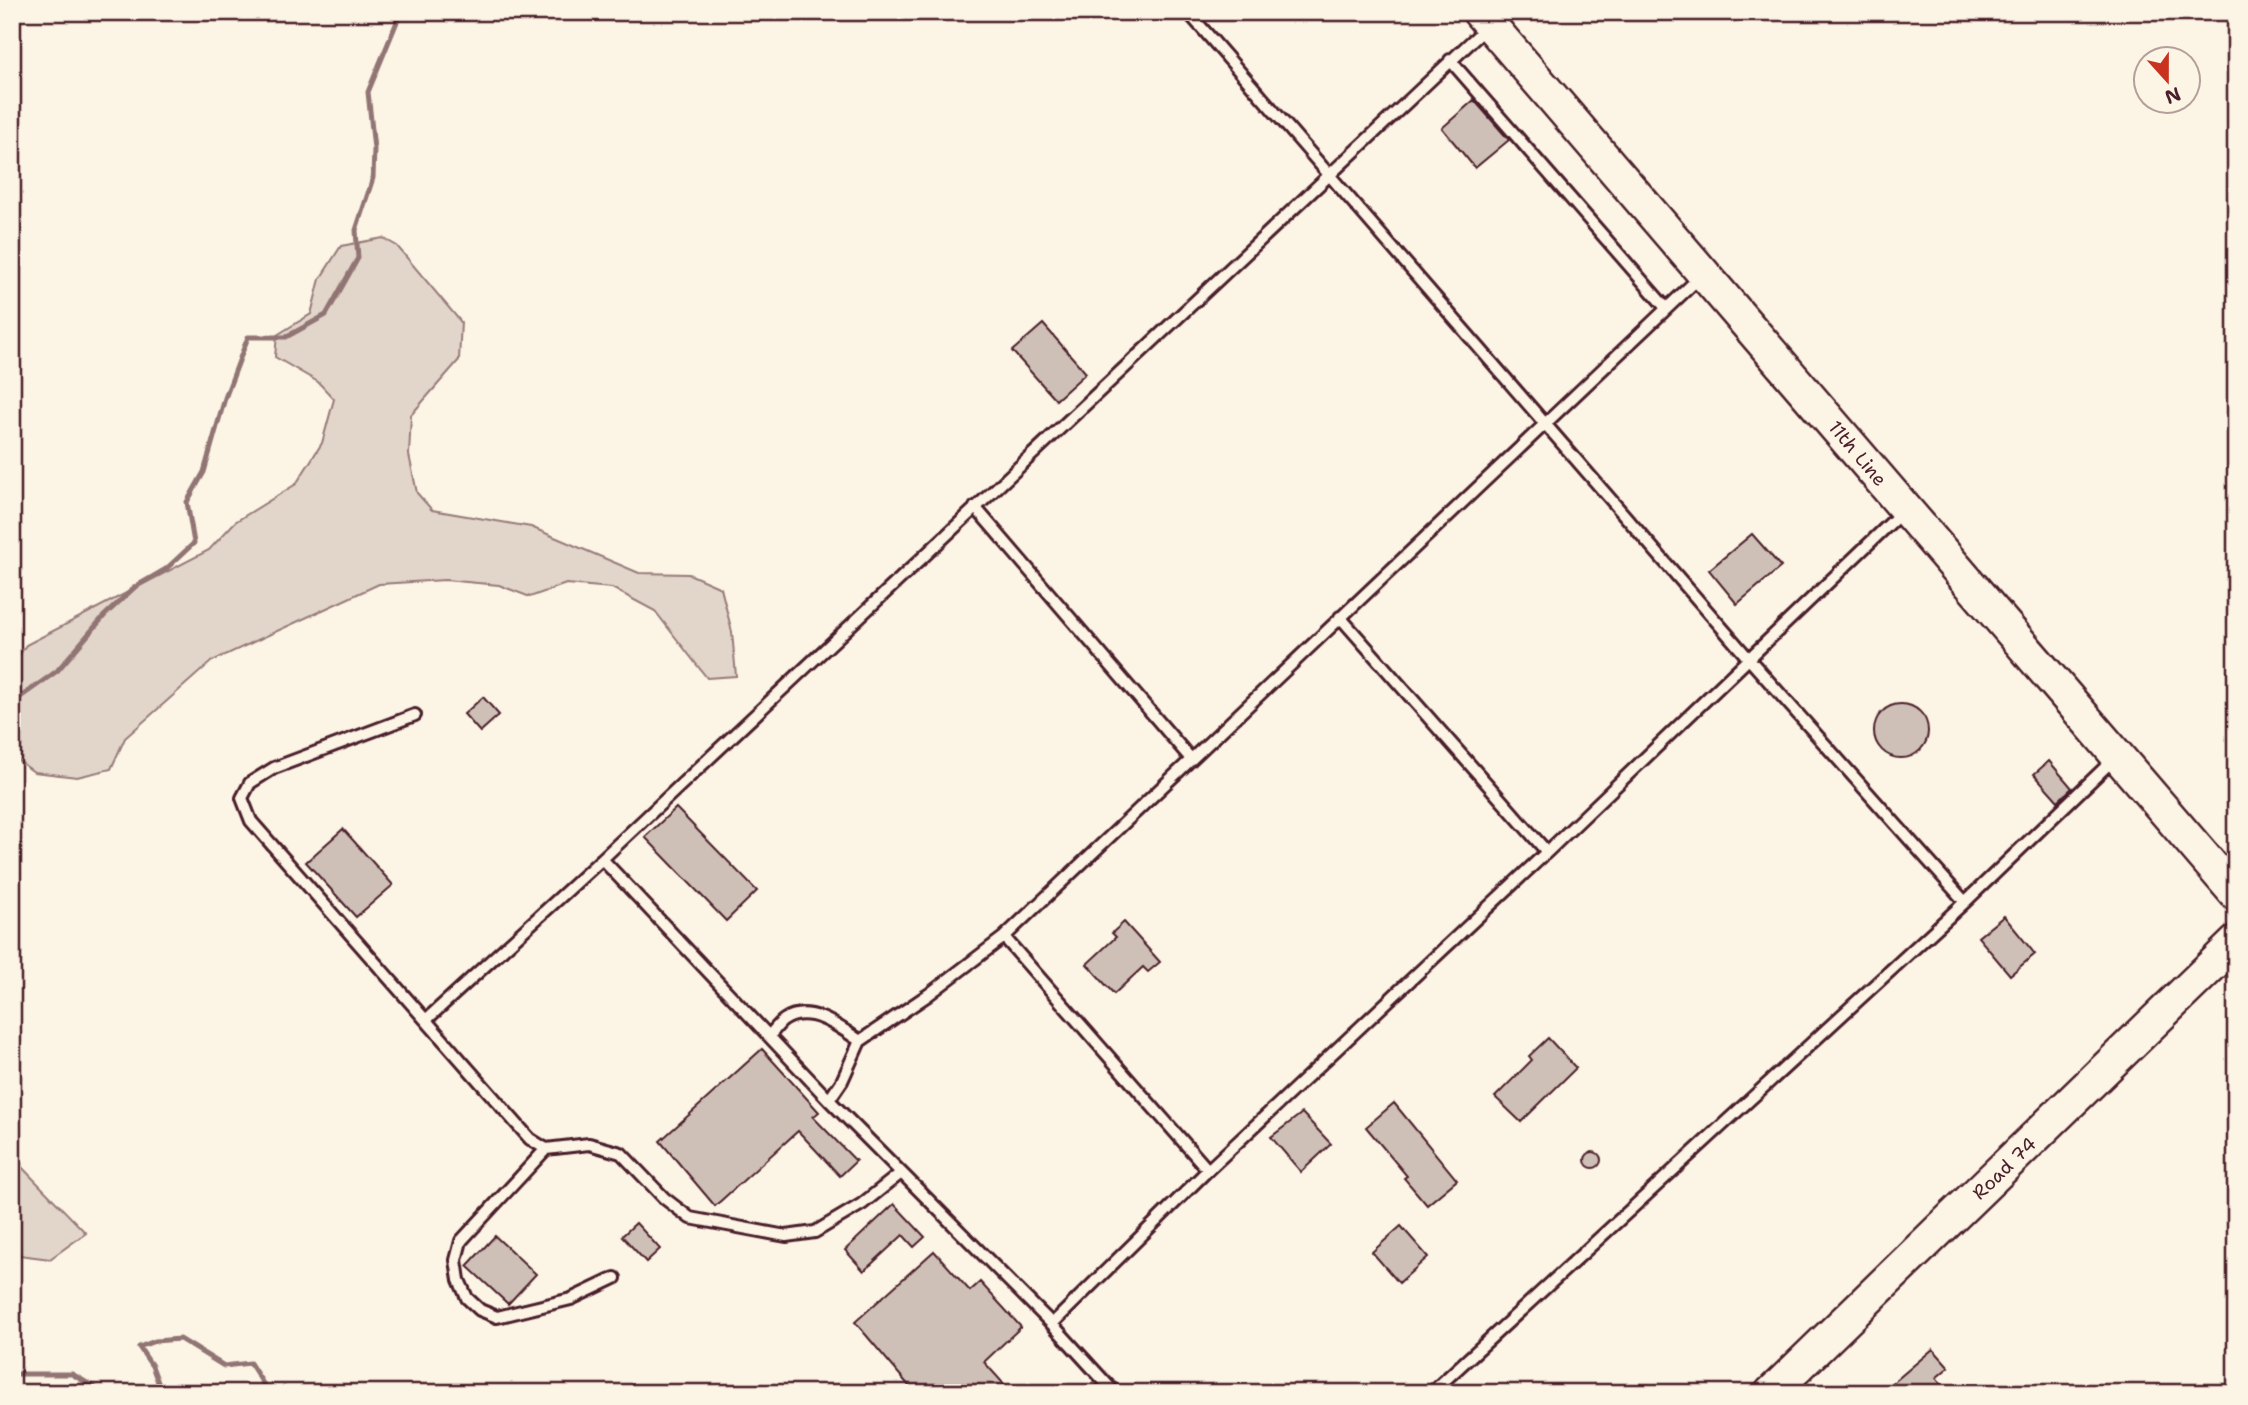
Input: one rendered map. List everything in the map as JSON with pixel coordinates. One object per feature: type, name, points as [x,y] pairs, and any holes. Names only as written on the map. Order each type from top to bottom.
[{"type":"main road","name":"11th Line","points":[[1485,18],[2236,894]]},
{"type":"main road","name":"Road 74","points":[[1771,1393],[2236,942]]},
{"type":"lane","points":[[1188,12],[1749,659],[1965,902]]},
{"type":"lane","points":[[427,1019],[602,859],[1450,60],[1485,18]]},
{"type":"lane","points":[[1450,60],[1666,308]]},
{"type":"lane","points":[[829,1100],[842,1081],[860,1041],[928,995],[1004,937],[1704,273]]},
{"type":"lane","points":[[975,507],[1191,759]]},
{"type":"lane","points":[[1052,1324],[1208,1170],[1547,852],[1905,509]]},
{"type":"lane","points":[[1340,617],[1547,852]]},
{"type":"lane","points":[[415,715],[274,768],[250,783],[242,798],[251,821],[530,1139],[546,1149],[589,1144],[621,1153],[664,1198],[690,1218],[786,1236],[815,1231],[862,1204],[901,1173]]},
{"type":"lane","points":[[1431,1393],[1965,902],[2118,755]]},
{"type":"lane","points":[[602,859],[829,1100],[1052,1324],[1115,1393]]},
{"type":"lane","points":[[1004,937],[1208,1170]]},
{"type":"lane","points":[[769,1036],[784,1020],[802,1013],[829,1021],[860,1041]]},
{"type":"lane","points":[[546,1149],[461,1241],[456,1260],[467,1298],[480,1310],[497,1317],[571,1298],[615,1278]]},
{"type":"shaded area","points":[[383,238],[397,246],[461,322],[459,360],[411,415],[409,455],[417,493],[432,510],[531,527],[639,573],[689,574],[721,588],[732,632],[736,676],[707,678],[655,611],[612,588],[566,584],[530,597],[499,585],[445,580],[379,584],[212,661],[125,738],[111,769],[77,777],[34,772],[12,756],[12,666],[26,645],[209,550],[235,522],[296,484],[322,443],[334,399],[318,382],[275,357],[277,335],[311,314],[320,279],[341,246]]},
{"type":"shaded area","points":[[12,1157],[86,1233],[50,1259],[12,1254]]},
{"type":"building","points":[[1474,100],[1509,140],[1475,168],[1442,128]]},
{"type":"building","points":[[1043,324],[1086,373],[1056,400],[1012,351]]},
{"type":"building","points":[[1752,534],[1781,567],[1737,604],[1709,570]]},
{"type":"building","points":[[483,697],[499,715],[480,732],[464,714]]},
{"type":"building","points":[[1906,704],[1916,708],[1924,716],[1928,731],[1924,746],[1916,754],[1896,758],[1886,754],[1878,746],[1874,726],[1878,716],[1886,708]]},
{"type":"building","points":[[2049,761],[2072,788],[2058,801],[2034,774]]},
{"type":"building","points":[[676,808],[757,891],[726,921],[645,837]]},
{"type":"building","points":[[343,829],[393,885],[356,917],[306,862]]},
{"type":"building","points":[[2004,916],[2035,954],[2010,975],[1978,937]]},
{"type":"building","points":[[1124,922],[1160,962],[1148,972],[1143,967],[1114,994],[1087,964],[1116,937],[1112,933]]},
{"type":"building","points":[[1548,1038],[1576,1068],[1521,1122],[1495,1097],[1532,1060],[1529,1056]]},
{"type":"building","points":[[762,1049],[819,1112],[813,1117],[856,1161],[840,1176],[798,1131],[715,1206],[660,1141]]},
{"type":"building","points":[[1394,1103],[1457,1180],[1427,1205],[1404,1178],[1407,1176],[1366,1127]]},
{"type":"building","points":[[1302,1113],[1331,1144],[1301,1172],[1271,1137]]},
{"type":"building","points":[[1593,1152],[1599,1154],[1599,1166],[1593,1168],[1587,1166],[1585,1160],[1587,1154]]},
{"type":"building","points":[[894,1204],[925,1237],[914,1247],[903,1235],[864,1271],[845,1250]]},
{"type":"building","points":[[636,1223],[660,1249],[646,1262],[622,1236]]},
{"type":"building","points":[[1401,1226],[1428,1257],[1399,1283],[1372,1252]]},
{"type":"building","points":[[495,1236],[536,1274],[508,1304],[467,1266]]},
{"type":"building","points":[[934,1251],[970,1291],[980,1282],[1021,1327],[984,1362],[1012,1393],[915,1393],[855,1322]]},
{"type":"building","points":[[1933,1349],[1949,1367],[1936,1378],[1948,1393],[1881,1393]]},
{"type":"waterway","points":[[12,703],[57,671],[105,615],[135,587],[166,569],[194,543],[187,502],[204,472],[225,398],[248,337],[286,337],[326,315],[358,258],[356,230],[373,178],[374,149],[368,92],[401,12]]},
{"type":"waterway","points":[[162,1393],[152,1366],[139,1347],[155,1341],[180,1339],[224,1366],[250,1363],[269,1393]]},
{"type":"waterway","points":[[12,1374],[72,1374],[104,1393]]},
{"type":"waterway","points":[[271,1393],[284,1388],[286,1393]]}]
